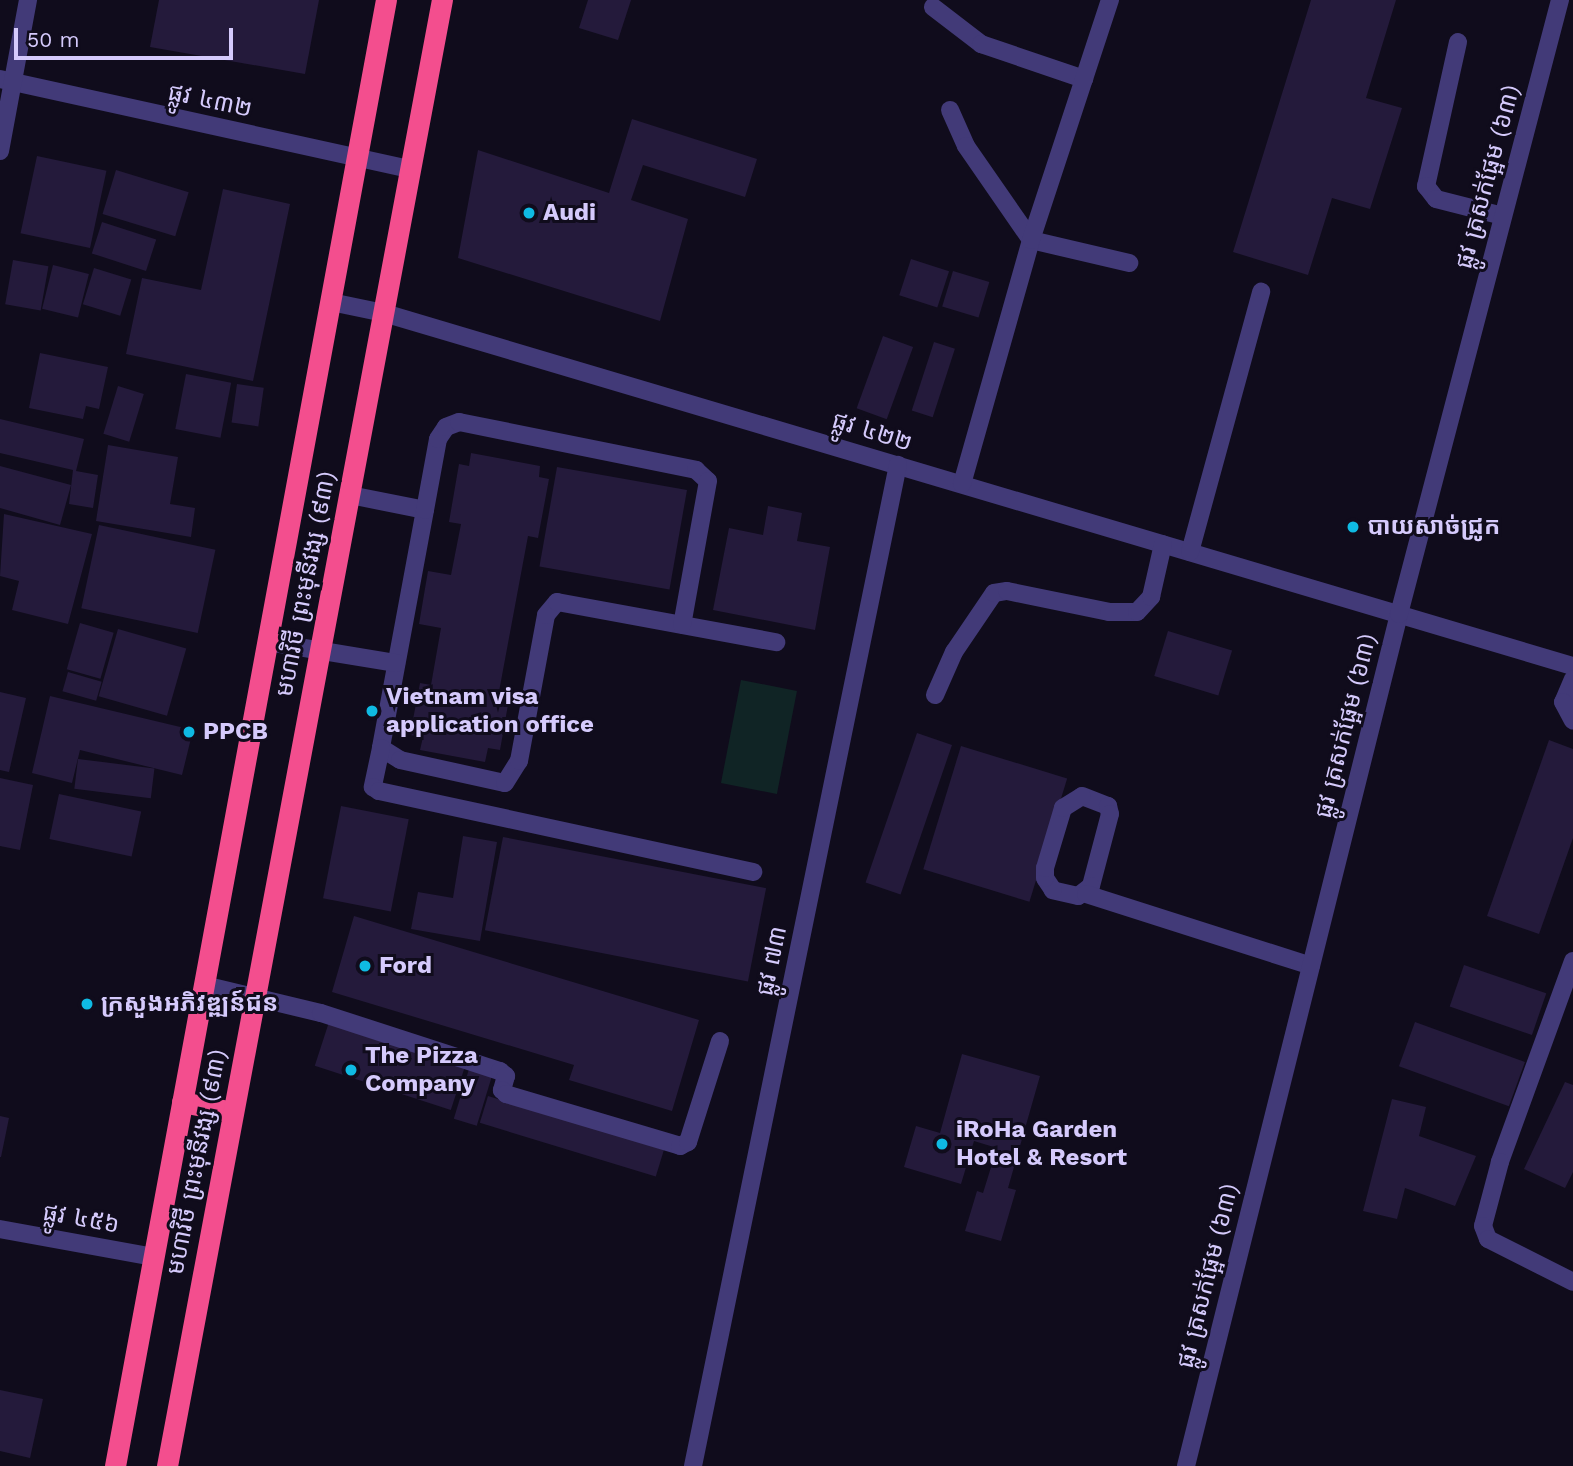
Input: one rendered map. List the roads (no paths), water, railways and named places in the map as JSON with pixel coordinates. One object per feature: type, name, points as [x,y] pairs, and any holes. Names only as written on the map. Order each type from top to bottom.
[{"type":"highway","name":"មហាវិថី ព្រះមុនីវង្ស (៩៣)","points":[[115,1466],[386,0]]},
{"type":"highway","name":"មហាវិថី ព្រះមុនីវង្ស (៩៣)","points":[[167,1466],[442,0]]},
{"type":"highway","points":[[183,1102],[233,1112]]},
{"type":"street","points":[[0,151],[6,81],[28,0]]},
{"type":"street","points":[[962,484],[1031,240],[1110,0]]},
{"type":"street","name":"ផ្លូវ ត្រសក់ផ្អែម (៦៣)","points":[[1186,1466],[1399,614],[1560,0]]},
{"type":"street","points":[[933,7],[981,44],[1084,79]]},
{"type":"street","points":[[1458,42],[1426,186],[1436,199],[1503,216]]},
{"type":"street","name":"ផ្លូវ ៤៣២","points":[[6,81],[409,169]]},
{"type":"street","points":[[950,110],[966,146],[1031,240],[1129,263]]},
{"type":"street","points":[[1190,552],[1261,292]]},
{"type":"street","name":"ផ្លូវ ៤២២","points":[[331,302],[384,313],[1573,666]]},
{"type":"street","points":[[682,625],[708,481],[696,470],[459,422],[446,427],[438,439],[373,787],[379,791],[753,872]]},
{"type":"street","name":"ផ្លូវ ៧៣","points":[[693,1466],[898,465]]},
{"type":"street","points":[[349,495],[425,510]]},
{"type":"street","points":[[935,695],[954,652],[994,593],[1007,591],[1109,612],[1136,612],[1151,597],[1163,544]]},
{"type":"street","points":[[381,748],[400,761],[505,783],[519,761],[549,607],[557,602],[776,642]]},
{"type":"street","points":[[268,642],[396,663]]},
{"type":"street","points":[[1573,679],[1563,702],[1573,721]]},
{"type":"street","points":[[1086,894],[1110,814],[1108,806],[1082,796],[1063,808],[1045,878],[1064,895],[1086,894],[1311,966]]},
{"type":"street","points":[[1573,961],[1500,1162],[1483,1226],[1488,1239],[1573,1282]]},
{"type":"street","points":[[204,985],[255,995],[505,1073],[506,1094],[680,1146],[688,1142],[719,1041]]},
{"type":"street","name":"ផ្លូវ ៤៥៦","points":[[0,1229],[154,1257]]},
{"type":"place","name":"Audi","points":[[529,213]]},
{"type":"place","name":"បាយសាច់ជ្រូក","points":[[1353,527]]},
{"type":"place","name":"Vietnam visa application office","points":[[372,711]]},
{"type":"place","name":"PPCB","points":[[189,732]]},
{"type":"place","name":"Ford","points":[[365,966]]},
{"type":"place","name":"ក្រសួងអភិវឌ្ឍន៍ជន","points":[[87,1004]]},
{"type":"place","name":"The Pizza Company","points":[[351,1070]]},
{"type":"place","name":"iRoHa Garden Hotel & Resort","points":[[942,1144]]}]
